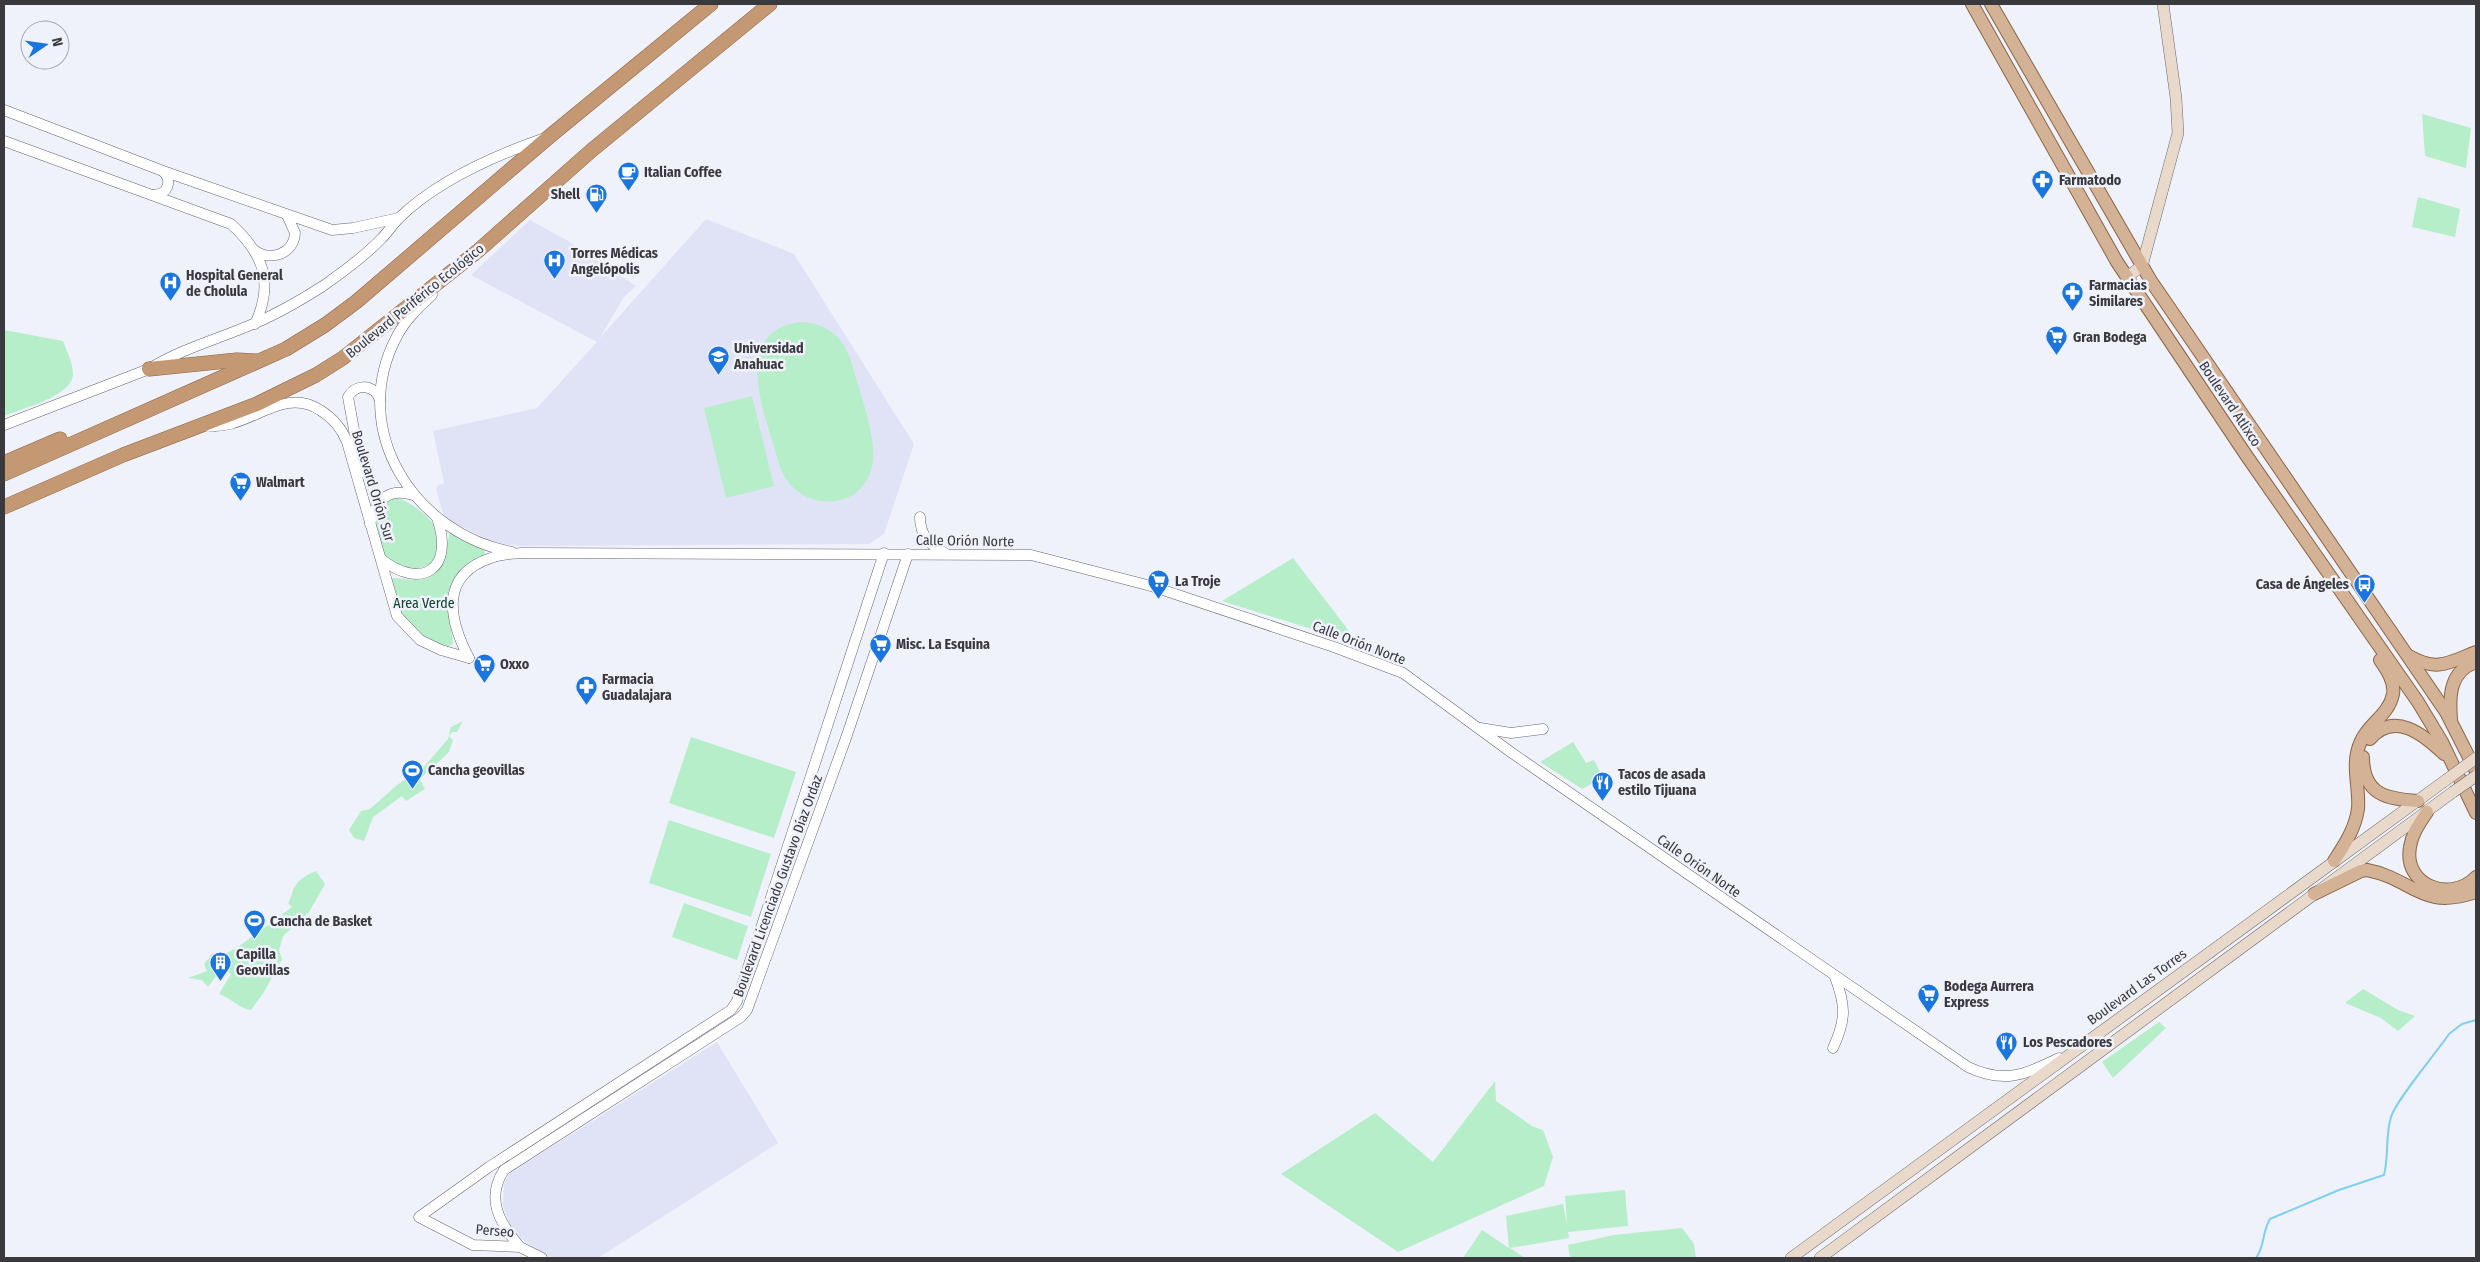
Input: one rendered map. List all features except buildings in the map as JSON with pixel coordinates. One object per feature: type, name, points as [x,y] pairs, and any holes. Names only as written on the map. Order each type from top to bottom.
[{"type":"highway","points":[[4,474],[259,362],[307,337],[356,302],[550,136],[711,4]]},
{"type":"highway","name":"Boulevard Periférico Ecológico","points":[[4,507],[123,455],[257,404],[316,375],[343,358],[529,208],[592,150],[770,4]]},
{"type":"highway","points":[[148,369],[237,360],[259,362]]},
{"type":"highway","points":[[4,463],[70,436],[102,430]]},
{"type":"highway","points":[[4,514],[103,470],[123,455]]},
{"type":"main road","name":"Boulevard Atlixco","points":[[1972,4],[2052,149],[2127,277],[2246,454],[2418,702],[2452,762],[2476,813]]},
{"type":"main road","name":"Boulevard Atlixco","points":[[1991,4],[2142,266],[2408,655],[2451,721],[2476,771]]},
{"type":"main road","points":[[2127,277],[2142,266],[2178,133],[2176,98],[2163,4]]},
{"type":"main road","points":[[2246,454],[2248,469],[2381,662],[2392,682],[2393,694],[2386,711],[2366,732],[2356,752],[2358,809],[2352,834],[2334,861]]},
{"type":"main road","points":[[2408,655],[2420,662],[2437,666],[2476,652]]},
{"type":"main road","points":[[2451,721],[2450,696],[2452,685],[2460,672],[2476,662]]},
{"type":"main road","points":[[2418,800],[2394,800],[2383,796],[2369,783],[2363,767],[2363,756],[2372,737],[2382,729],[2393,726],[2410,728],[2419,732],[2452,762]]},
{"type":"main road","name":"Boulevard Las Torres","points":[[1791,1258],[2476,758]]},
{"type":"main road","points":[[1820,1258],[2476,776]]},
{"type":"main road","points":[[2427,812],[2417,826],[2409,848],[2410,860],[2417,876],[2430,887],[2442,890],[2454,890],[2466,886],[2476,877]]},
{"type":"main road","points":[[2314,894],[2361,870],[2367,870],[2438,899],[2454,899],[2476,892]]},
{"type":"street","points":[[4,110],[164,171],[332,230],[360,227],[399,218]]},
{"type":"street","points":[[4,425],[148,369],[170,355],[255,324],[323,286],[382,238],[399,218],[422,200],[467,171],[550,136]]},
{"type":"street","points":[[4,141],[231,224],[245,237],[264,268],[264,304],[255,324]]},
{"type":"street","points":[[154,196],[164,192],[168,186],[168,176],[164,171]]},
{"type":"street","points":[[254,250],[266,256],[272,256],[282,254],[290,248],[295,233],[287,215]]},
{"type":"street","points":[[380,559],[401,573],[414,574],[433,568],[439,560],[443,548],[442,535],[437,518],[413,496],[396,467],[388,447],[381,401],[384,371],[396,338],[409,318],[432,296],[442,279]]},
{"type":"street","points":[[359,485],[359,457],[348,397],[357,389],[367,386],[377,393],[381,401]]},
{"type":"street","name":"Boulevard Orión Sur","points":[[202,424],[220,426],[290,402],[310,405],[329,416],[342,431],[348,442],[394,608],[403,624],[420,640],[430,646],[469,658],[458,638]]},
{"type":"street","points":[[370,524],[378,503],[386,495],[399,492],[413,496]]},
{"type":"street","points":[[920,517],[920,527],[926,539],[946,554]]},
{"type":"street","name":"Calle Orión Norte","points":[[437,518],[463,535],[486,545],[522,553]]},
{"type":"street","points":[[484,561],[488,555],[486,545]]},
{"type":"street","name":"Calle Orión Norte","points":[[458,638],[452,613],[453,601],[459,583],[470,570],[496,556],[522,553],[1031,555],[1151,586],[1334,647],[1403,673],[1476,727],[1835,977],[1968,1067],[1984,1074],[2002,1077],[2017,1075],[2069,1054]]},
{"type":"street","name":"Boulevard Licenciado Gustavo Díaz Ordaz","points":[[419,1217],[489,1167],[731,1010],[737,1001],[884,553]]},
{"type":"street","name":"Boulevard Licenciado Gustavo Díaz Ordaz","points":[[520,1247],[505,1230],[497,1209],[498,1180],[504,1170],[742,1017],[755,994],[908,554]]},
{"type":"street","points":[[457,655],[458,638]]},
{"type":"street","points":[[1476,727],[1511,733],[1543,729]]},
{"type":"street","points":[[774,890],[790,895]]},
{"type":"street","points":[[1833,1048],[1841,1030],[1844,1014],[1843,996],[1835,977]]},
{"type":"street","name":"Perseo","points":[[419,1217],[473,1245],[520,1247],[542,1258]]},
{"type":"shaded area","name":"Universidad Anahuac","points":[[706,219],[794,254],[914,444],[884,534],[869,544],[521,546],[493,542],[448,520],[443,513],[436,489],[438,485],[444,483],[433,431],[537,408],[597,342],[471,275],[530,220],[568,241],[636,286],[624,297],[599,339]]},
{"type":"shaded area","points":[[717,1042],[778,1143],[598,1258],[557,1258],[544,1255],[513,1233],[503,1207],[504,1184],[509,1174]]},
{"type":"green space","points":[[2422,114],[2471,128],[2466,168],[2425,156]]},
{"type":"green space","points":[[2418,197],[2460,209],[2455,237],[2412,227]]},
{"type":"green space","points":[[801,322],[818,325],[832,332],[847,350],[869,425],[873,462],[867,479],[857,491],[845,499],[830,502],[815,500],[801,493],[789,482],[780,467],[762,404],[758,381],[758,360],[764,342],[778,329]]},
{"type":"green space","points":[[4,330],[63,341],[71,362],[73,375],[70,383],[55,395],[4,416]]},
{"type":"green space","points":[[752,396],[774,486],[726,498],[704,408]]},
{"type":"green space","points":[[396,497],[423,513],[438,531],[440,548],[437,556],[432,562],[418,569],[409,569],[393,563],[384,555],[380,548],[374,522],[382,506]]},
{"type":"green space","name":"Area Verde","points":[[450,530],[480,546],[484,549],[485,554],[463,574],[451,626],[453,644],[440,646],[424,638],[403,619],[397,604],[392,578],[416,580],[433,575],[442,563]]},
{"type":"green space","points":[[1293,558],[1359,644],[1222,601]]},
{"type":"green space","points":[[463,721],[457,732],[452,732],[449,736],[453,740],[449,752],[420,779],[425,789],[406,801],[402,796],[373,817],[364,841],[354,838],[349,830],[361,811],[370,809],[397,785],[423,768],[448,739],[451,727]]},
{"type":"green space","points":[[691,737],[796,772],[774,838],[669,803]]},
{"type":"green space","points":[[1573,742],[1586,763],[1594,760],[1603,778],[1582,789],[1540,762]]},
{"type":"green space","points":[[669,820],[771,854],[751,917],[649,883]]},
{"type":"green space","points":[[316,871],[325,884],[309,912],[283,936],[279,950],[282,959],[264,992],[251,1010],[219,994],[231,974],[222,968],[208,987],[202,980],[188,978],[207,971],[204,964],[213,953],[223,955],[238,947],[292,907],[288,903],[295,887],[302,878]]},
{"type":"green space","points":[[684,903],[748,926],[737,960],[672,937]]},
{"type":"green space","points":[[2363,989],[2398,1010],[2415,1016],[2398,1031],[2381,1018],[2345,1003]]},
{"type":"green space","points":[[2159,1022],[2166,1028],[2113,1078],[2102,1062]]},
{"type":"green space","points":[[1495,1081],[1496,1101],[1532,1126],[1543,1130],[1553,1157],[1544,1186],[1398,1252],[1281,1174],[1375,1113],[1433,1162]]},
{"type":"green space","points":[[1625,1190],[1628,1226],[1568,1232],[1569,1238],[1510,1248],[1525,1258],[1463,1258],[1482,1230],[1509,1248],[1506,1216],[1563,1204],[1567,1225],[1565,1196]]},
{"type":"green space","points":[[1682,1228],[1694,1244],[1696,1258],[1570,1258],[1568,1245],[1614,1235]]},
{"type":"waterway","points":[[2256,1258],[2261,1249],[2270,1219],[2339,1190],[2384,1175],[2389,1124],[2394,1109],[2449,1034],[2462,1024],[2476,1020]]},
{"type":"place","name":"Italian Coffee","points":[[628,191]]},
{"type":"place","name":"Farmatodo","points":[[2043,199]]},
{"type":"place","name":"Shell","points":[[596,213]]},
{"type":"place","name":"Torres Médicas Angelópolis","points":[[555,280]]},
{"type":"place","name":"Hospital General de Cholula","points":[[170,302]]},
{"type":"place","name":"Farmacias Similares","points":[[2073,312]]},
{"type":"place","name":"Gran Bodega","points":[[2057,356]]},
{"type":"place","name":"Universidad Anahuac","points":[[718,375]]},
{"type":"place","name":"Walmart","points":[[240,501]]},
{"type":"place","name":"La Troje","points":[[1159,600]]},
{"type":"place","name":"Casa de Ángeles","points":[[2365,603]]},
{"type":"place","name":"Misc. La Esquina","points":[[880,663]]},
{"type":"place","name":"Oxxo","points":[[484,683]]},
{"type":"place","name":"Farmacia Guadalajara","points":[[586,706]]},
{"type":"place","name":"Cancha geovillas","points":[[412,789]]},
{"type":"place","name":"Tacos de asada estilo Tijuana","points":[[1602,801]]},
{"type":"place","name":"Cancha de Basket","points":[[254,940]]},
{"type":"place","name":"Capilla Geovillas","points":[[220,981]]},
{"type":"place","name":"Bodega Aurrera Express","points":[[1928,1013]]},
{"type":"place","name":"Los Pescadores","points":[[2007,1061]]}]
